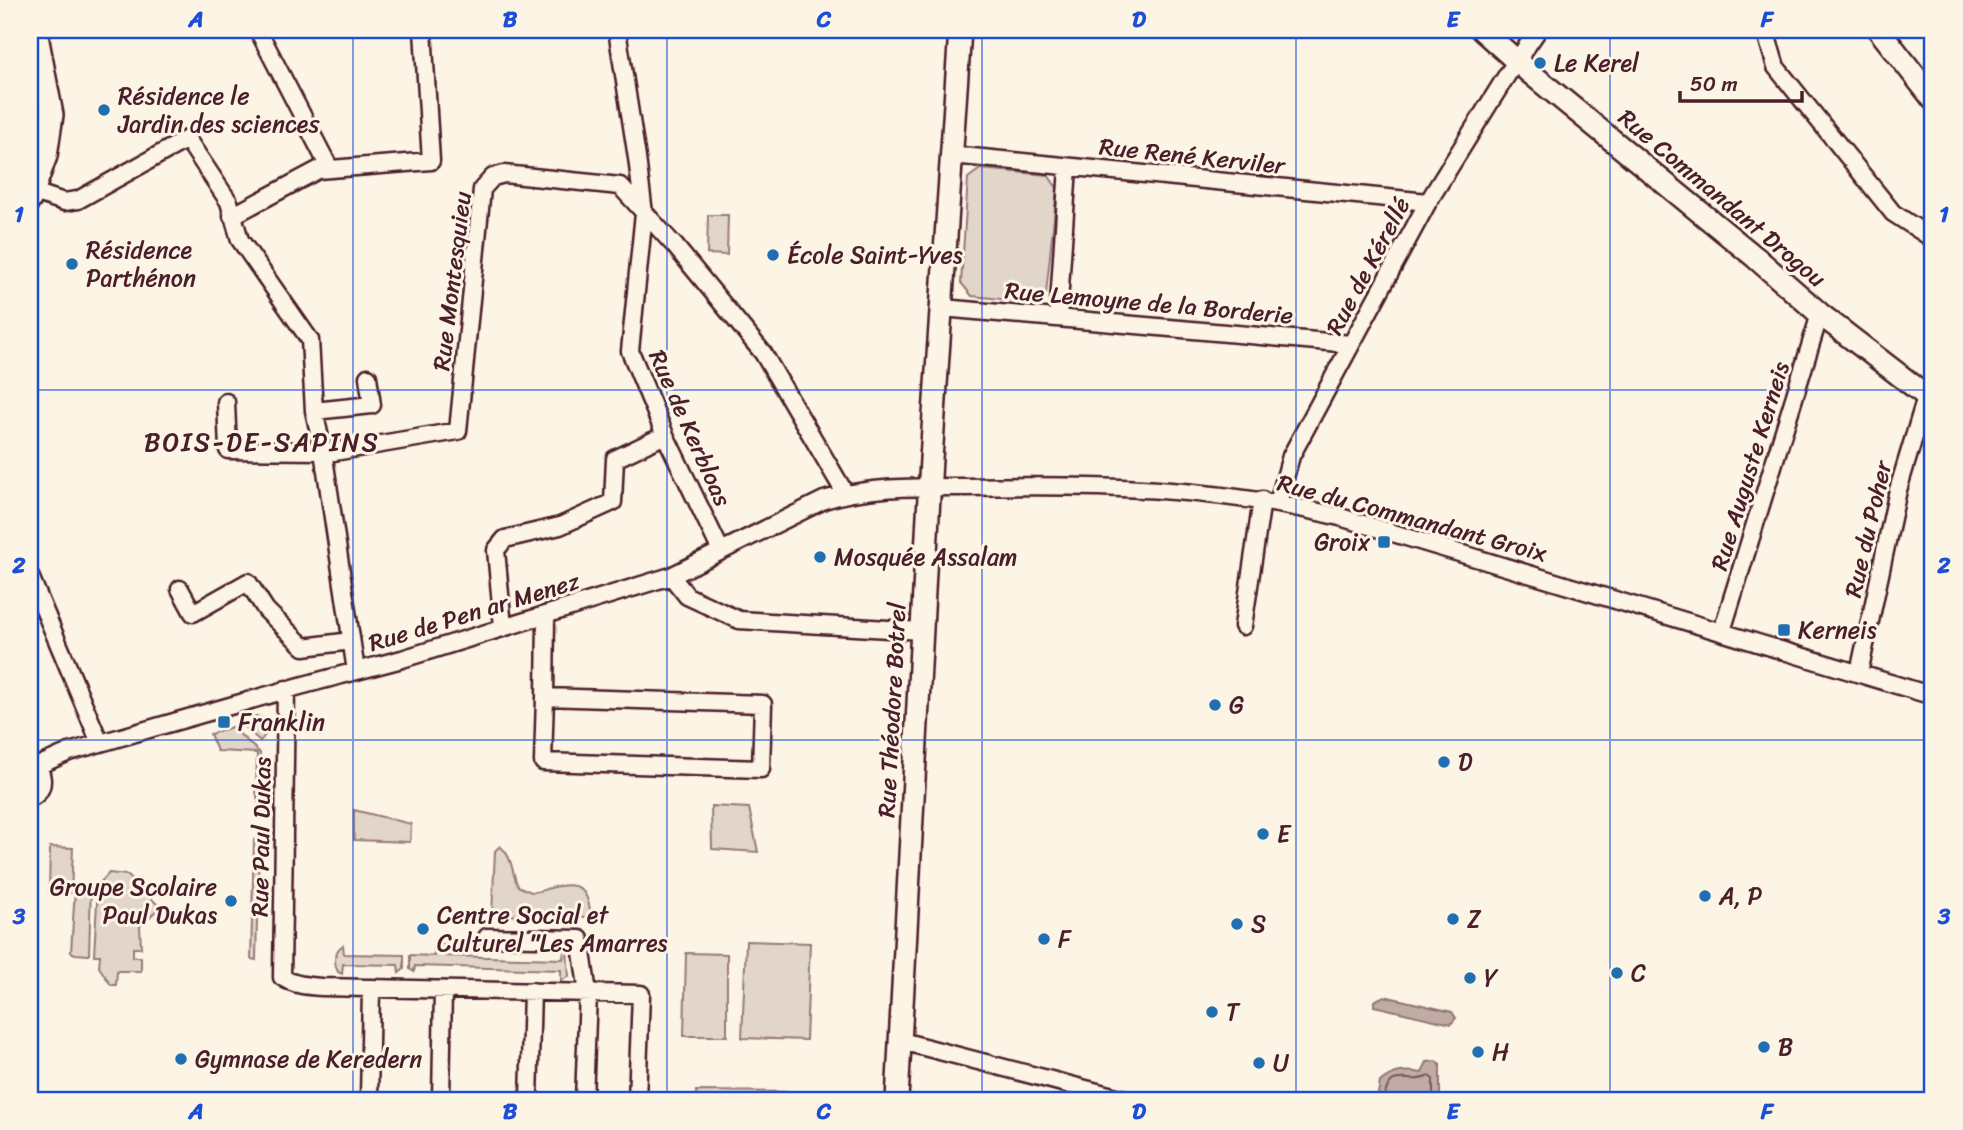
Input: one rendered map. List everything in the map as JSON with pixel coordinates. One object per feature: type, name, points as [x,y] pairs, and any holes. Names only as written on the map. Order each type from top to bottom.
[{"type":"street","points":[[36,30],[52,115],[46,156],[32,196],[64,202],[78,200],[187,139],[229,201],[240,240],[310,340],[314,411],[323,451],[356,671]]},
{"type":"street","points":[[258,30],[330,169]]},
{"type":"street","points":[[232,216],[318,170],[431,162],[423,30]]},
{"type":"street","name":"Rue de Kerbloas","points":[[617,30],[644,213],[630,351],[665,435],[720,551]]},
{"type":"street","name":"Rue Théodore Botrel","points":[[897,1100],[929,487],[960,30]]},
{"type":"street","name":"Rue Commandant Drogou","points":[[1482,30],[1820,314],[1930,399]]},
{"type":"street","name":"Rue de Kérellé","points":[[1243,626],[1270,501],[1292,456],[1427,202],[1538,30]]},
{"type":"street","points":[[1765,30],[1776,67],[1893,213],[1933,239]]},
{"type":"street","points":[[1879,30],[1933,99]]},
{"type":"street","points":[[1897,30],[1933,76]]},
{"type":"street","name":"Rue René Kerviler","points":[[952,155],[1427,202]]},
{"type":"street","points":[[1058,318],[1068,167]]},
{"type":"street","name":"Rue Montesquieu","points":[[323,451],[334,452],[457,430],[482,190],[493,177],[504,174],[620,186],[644,213]]},
{"type":"street","points":[[644,213],[763,353],[845,493]]},
{"type":"street","name":"Rue Lemoyne de la Borderie","points":[[942,308],[1351,344]]},
{"type":"street","name":"Rue Auguste Kerneis","points":[[1723,631],[1820,314]]},
{"type":"street","points":[[314,411],[372,405],[369,377]]},
{"type":"street","name":"Rue du Poher","points":[[1859,673],[1898,490],[1930,399]]},
{"type":"street","points":[[226,402],[228,450],[323,451]]},
{"type":"street","points":[[503,626],[496,550],[505,538],[560,526],[613,502],[615,459],[665,435]]},
{"type":"street","name":"Rue du Commandant Groix","points":[[671,576],[824,499],[845,493],[929,487],[1115,487],[1270,501],[1352,520],[1933,696]]},
{"type":"street","points":[[30,576],[100,743]]},
{"type":"street","points":[[671,576],[687,596],[739,620],[922,631]]},
{"type":"street","name":"Rue de Pen ar Menez","points":[[34,768],[69,752],[402,659],[671,576]]},
{"type":"street","points":[[180,590],[193,613],[248,582],[266,610],[304,647],[351,641]]},
{"type":"street","points":[[545,697],[763,704],[761,769],[543,762],[546,615]]},
{"type":"street","name":"Rue Paul Dukas","points":[[286,690],[282,977],[288,981],[314,986],[370,988]]},
{"type":"street","points":[[30,798],[37,795],[42,785],[42,779],[34,768]]},
{"type":"street","points":[[487,937],[580,939],[588,992],[584,1100]]},
{"type":"street","points":[[369,1100],[370,988],[641,994],[637,1100]]},
{"type":"street","points":[[441,1100],[443,989]]},
{"type":"street","points":[[529,1100],[532,992]]},
{"type":"street","points":[[901,1041],[1128,1100]]},
{"type":"shaded area","points":[[980,169],[1048,175],[1057,188],[1046,294],[1032,302],[972,296],[961,283],[968,178]]},
{"type":"shaded area","points":[[708,215],[728,215],[727,255],[707,254]]},
{"type":"shaded area","points":[[256,716],[262,718],[266,727],[265,736],[260,741],[242,725]]},
{"type":"shaded area","points":[[232,727],[260,753],[259,806],[256,791],[257,753],[217,751],[210,734]]},
{"type":"shaded area","points":[[711,806],[749,808],[758,852],[712,849]]},
{"type":"shaded area","points":[[354,810],[411,824],[410,842],[354,840]]},
{"type":"shaded area","points":[[254,840],[259,840],[256,960],[251,959]]},
{"type":"shaded area","points":[[500,846],[510,860],[518,886],[537,892],[560,886],[575,886],[584,893],[591,917],[492,915],[495,851]]},
{"type":"shaded area","points":[[50,847],[73,848],[71,893],[49,892]]},
{"type":"shaded area","points":[[109,873],[127,875],[160,907],[140,926],[141,948],[133,948],[133,957],[141,957],[141,971],[117,971],[116,985],[111,985],[99,967],[100,955],[94,955],[98,885]]},
{"type":"shaded area","points":[[80,884],[91,885],[89,955],[71,952],[75,889]]},
{"type":"shaded area","points":[[746,941],[810,943],[806,1040],[742,1038]]},
{"type":"shaded area","points":[[435,944],[444,944],[444,956],[563,959],[564,949],[567,951],[569,976],[561,981],[561,970],[415,966],[414,972],[410,969],[410,955],[434,956]]},
{"type":"shaded area","points":[[343,945],[344,954],[404,955],[404,969],[399,973],[398,965],[343,964],[342,974],[336,969],[335,961],[338,950]]},
{"type":"shaded area","points":[[686,953],[727,954],[727,1036],[684,1036]]},
{"type":"shaded area","points":[[696,1091],[795,1092],[795,1100],[696,1100]]},
{"type":"water","points":[[1384,996],[1452,1012],[1456,1018],[1451,1024],[1374,1006],[1374,1001]]},
{"type":"water","points":[[1436,1061],[1440,1064],[1440,1100],[1377,1099],[1380,1082],[1385,1078],[1399,1072],[1422,1073],[1427,1062]]},
{"type":"place","name":"Le Kerel","points":[[1540,63]]},
{"type":"place","name":"Résidence le Jardin des sciences","points":[[104,110]]},
{"type":"place","name":"École Saint-Yves","points":[[773,255]]},
{"type":"place","name":"Résidence Parthénon","points":[[72,264]]},
{"type":"place","name":"Groix","points":[[1384,542]]},
{"type":"place","name":"Mosquée Assalam","points":[[820,557]]},
{"type":"place","name":"Kerneis","points":[[1784,630]]},
{"type":"place","name":"G","points":[[1215,705]]},
{"type":"place","name":"Franklin","points":[[224,722]]},
{"type":"place","name":"D","points":[[1444,762]]},
{"type":"place","name":"E","points":[[1263,834]]},
{"type":"place","name":"A, P","points":[[1705,896]]},
{"type":"place","name":"Groupe Scolaire Paul Dukas","points":[[231,901]]},
{"type":"place","name":"Z","points":[[1453,919]]},
{"type":"place","name":"S","points":[[1237,924]]},
{"type":"place","name":"Centre Social et Culturel \"Les Amarres","points":[[423,929]]},
{"type":"place","name":"F","points":[[1044,939]]},
{"type":"place","name":"C","points":[[1617,973]]},
{"type":"place","name":"Y","points":[[1470,978]]},
{"type":"place","name":"T","points":[[1212,1012]]},
{"type":"place","name":"B","points":[[1764,1047]]},
{"type":"place","name":"H","points":[[1478,1052]]},
{"type":"place","name":"Gymnase de Keredern","points":[[181,1059]]},
{"type":"place","name":"U","points":[[1259,1063]]},
{"type":"district","name":"BOIS-DE-SAPINS","points":[[262,442]]}]
